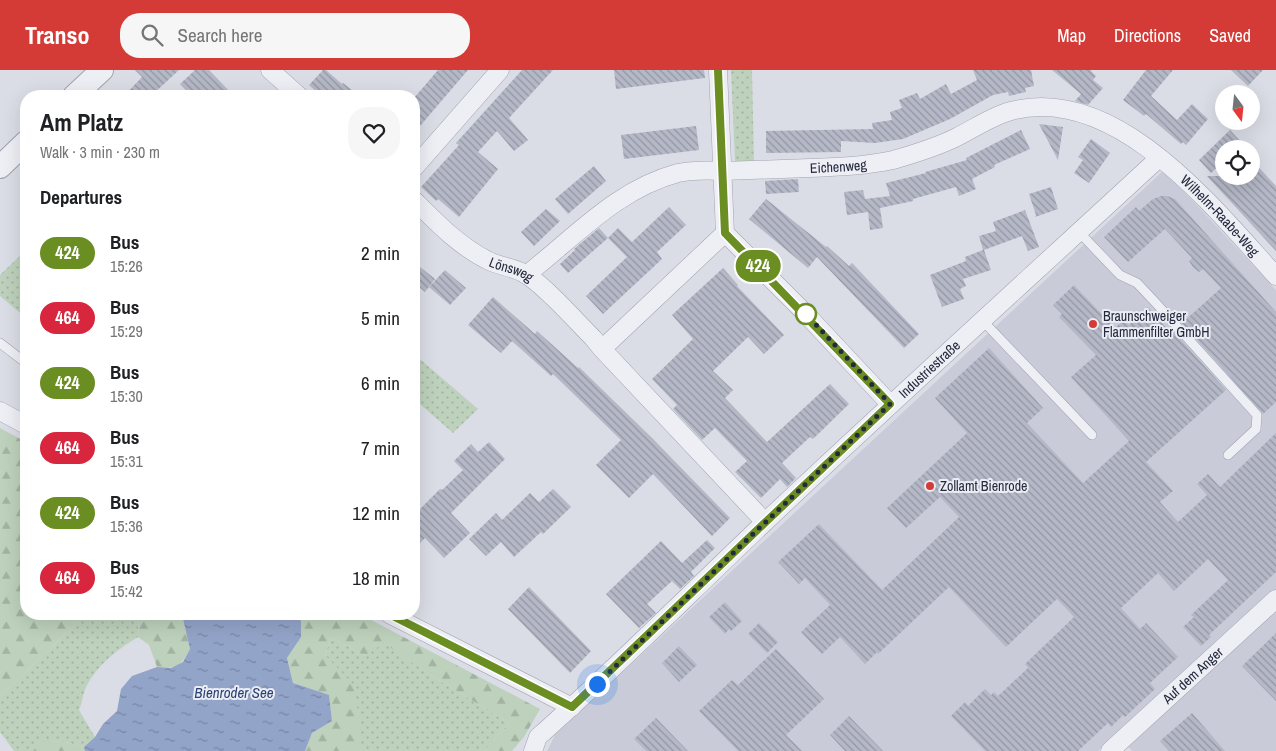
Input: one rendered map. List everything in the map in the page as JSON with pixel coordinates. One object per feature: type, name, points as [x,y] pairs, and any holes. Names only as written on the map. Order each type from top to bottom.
[{"type":"street","points":[[80,90],[102,70]]},
{"type":"street","points":[[270,70],[292,90]]},
{"type":"street","points":[[420,161],[500,70]]},
{"type":"street","points":[[718,70],[725,233],[890,404]]},
{"type":"street","name":"Eichenweg","points":[[526,275],[603,212],[629,194],[656,180],[678,173],[701,170],[723,171],[870,164],[910,155],[938,145],[994,117],[1033,106],[1070,109],[1096,118],[1119,129],[1159,158]]},
{"type":"street","points":[[0,167],[20,148]]},
{"type":"street","name":"Industriestraße","points":[[572,707],[890,404],[1159,158]]},
{"type":"street","name":"Wilhelm-Raabe-Weg","points":[[1159,158],[1194,187],[1276,276]]},
{"type":"street","name":"Lönsweg","points":[[420,206],[444,229],[488,261],[509,267],[526,275],[587,331],[765,522]]},
{"type":"street","points":[[602,349],[725,233]]},
{"type":"street","points":[[0,411],[20,422]]},
{"type":"street","name":"Auf dem Anger","points":[[1110,751],[1276,599]]},
{"type":"street","points":[[401,620],[572,707],[538,737],[533,751]]},
{"type":"lane","points":[[1079,232],[1120,275],[1137,283],[1257,415],[1256,429],[1228,455]]},
{"type":"lane","points":[[982,320],[1092,435]]},
{"type":"lane","points":[[0,343],[20,358]]},
{"type":"shaded area","points":[[1164,170],[1276,290],[1276,751],[1132,751],[1116,734],[1098,751],[547,751],[555,735]]},
{"type":"green space","points":[[731,70],[752,70],[754,162],[735,162]]},
{"type":"green space","points":[[20,256],[20,313],[0,296],[0,275]]},
{"type":"green space","points":[[420,359],[478,409],[453,433],[420,404]]},
{"type":"green space","points":[[0,428],[20,439],[20,620],[80,620],[0,697]]},
{"type":"green space","points":[[80,620],[139,620],[138,637],[116,652],[102,665],[85,690],[79,710],[95,737],[84,747],[65,742],[42,741],[33,751],[14,751],[0,732],[0,697]]},
{"type":"green space","points":[[139,620],[183,620],[190,649],[178,665],[174,667],[157,667],[149,645],[138,637]]},
{"type":"green space","points":[[300,620],[371,620],[540,709],[524,737],[512,751],[484,751],[509,723],[432,676],[384,643],[365,656],[331,637],[325,655],[353,684],[359,718],[359,751],[305,751],[312,733],[332,721],[329,696],[293,683],[287,658],[301,637]]},
{"type":"green space","points":[[331,637],[365,656],[384,642],[432,676],[509,723],[484,751],[359,751],[359,718],[325,655]]},
{"type":"green space","points":[[41,741],[65,742],[84,747],[85,751],[33,751]]},
{"type":"water","name":"Bienroder See","points":[[183,620],[300,620],[301,637],[287,658],[293,683],[329,695],[332,721],[312,733],[305,751],[85,751],[84,747],[95,737],[103,724],[117,711],[121,689],[132,676],[157,667],[171,668],[183,662],[190,649]]},
{"type":"building","points":[[135,70],[179,70],[157,90],[130,90],[142,77]]},
{"type":"building","points":[[195,70],[209,70],[228,90],[186,90],[180,84]]},
{"type":"building","points":[[323,70],[326,70],[352,90],[314,90],[309,85]]},
{"type":"building","points":[[438,70],[468,70],[420,126],[420,91]]},
{"type":"building","points":[[522,70],[553,70],[509,118],[528,140],[514,151],[497,131],[478,152],[498,169],[459,217],[438,199],[436,201],[421,187],[459,145],[456,143]]},
{"type":"building","points":[[614,70],[704,70],[705,78],[616,89]]},
{"type":"building","points":[[973,70],[1031,70],[1034,86],[1025,88],[1026,92],[1009,96],[1008,92],[993,95],[950,119],[903,139],[875,143],[841,141],[841,152],[766,153],[766,131],[873,129],[872,123],[892,120],[890,112],[902,108],[899,100],[917,93],[920,99],[946,84],[951,94],[977,80]]},
{"type":"building","points":[[1052,70],[1090,70],[1096,76],[1093,80],[1103,88],[1088,105],[1075,101],[1081,94]]},
{"type":"building","points":[[1146,70],[1173,70],[1151,96],[1177,120],[1192,104],[1208,119],[1186,145],[1183,142],[1181,144],[1146,114],[1144,116],[1123,100]]},
{"type":"building","points":[[1231,70],[1263,70],[1249,85]]},
{"type":"building","points":[[1039,124],[1063,127],[1058,160]]},
{"type":"building","points":[[696,126],[699,150],[624,159],[621,135]]},
{"type":"building","points":[[1021,130],[1030,149],[994,165],[995,167],[972,179],[976,189],[959,196],[956,187],[913,199],[913,201],[880,208],[883,228],[870,230],[868,212],[847,215],[844,192],[863,190],[865,199],[890,196],[886,183],[967,160],[966,158]]},
{"type":"building","points":[[1230,130],[1239,140],[1220,140]]},
{"type":"building","points":[[1091,139],[1110,153],[1089,183],[1074,173],[1083,160],[1078,157]]},
{"type":"building","points":[[1215,145],[1215,169],[1211,173],[1199,160]]},
{"type":"building","points":[[594,166],[606,181],[568,214],[555,199]]},
{"type":"building","points":[[1260,169],[1276,186],[1276,251],[1215,185],[1260,185]]},
{"type":"building","points":[[1207,176],[1215,176],[1215,185]]},
{"type":"building","points":[[798,179],[799,192],[766,194],[765,181]]},
{"type":"building","points":[[1051,187],[1058,209],[1035,217],[1029,194]]},
{"type":"building","points":[[1161,196],[1175,199],[1276,312],[1276,402],[1263,414],[1182,323],[1221,288],[1203,269],[1199,272],[1193,267],[1189,261],[1192,258],[1165,229],[1128,262],[1104,237],[1136,207],[1139,211],[1153,199]]},
{"type":"building","points":[[766,199],[827,246],[849,266],[852,263],[919,334],[904,348],[817,257],[808,268],[749,219]]},
{"type":"building","points":[[669,207],[686,225],[657,252],[662,259],[603,314],[586,296],[627,257],[608,238],[618,228],[632,242]]},
{"type":"building","points":[[546,209],[560,221],[534,246],[521,232]]},
{"type":"building","points":[[1025,210],[1039,247],[1028,251],[1022,236],[984,250],[991,270],[963,279],[966,286],[960,289],[964,299],[942,307],[930,275],[966,261],[965,257],[983,250],[979,236],[996,231],[993,222]]},
{"type":"building","points":[[599,228],[608,238],[568,273],[560,264],[574,249]]},
{"type":"building","points":[[420,267],[435,279],[425,292],[420,288]]},
{"type":"building","points":[[723,268],[737,286],[784,335],[764,354],[748,337],[713,371],[733,390],[725,398],[767,442],[830,384],[849,404],[813,439],[810,437],[782,463],[796,478],[787,487],[780,479],[761,498],[735,472],[747,461],[715,428],[702,440],[673,409],[677,405],[652,379],[693,339],[672,315]]},
{"type":"building","points":[[445,270],[466,288],[450,305],[429,287]]},
{"type":"building","points":[[1074,285],[1115,328],[1124,320],[1129,325],[1148,307],[1171,333],[1173,331],[1226,390],[1146,462],[1173,491],[1160,502],[1178,522],[1207,495],[1197,484],[1208,474],[1220,487],[1276,433],[1276,572],[1209,635],[1211,637],[1201,646],[1183,627],[1194,617],[1191,615],[1228,580],[1208,559],[1174,591],[1158,573],[1121,608],[1140,629],[1146,623],[1178,657],[1150,683],[1155,689],[1125,717],[1123,715],[1111,727],[1108,723],[1078,751],[985,751],[951,716],[965,702],[968,706],[985,689],[991,695],[994,692],[998,696],[1028,668],[1025,664],[1074,617],[1057,599],[1006,647],[949,587],[865,664],[840,637],[822,654],[801,632],[830,605],[805,578],[799,584],[778,562],[819,524],[882,590],[959,517],[940,497],[906,528],[887,508],[967,433],[935,398],[989,348],[1043,408],[1027,423],[1083,483],[1129,441],[1071,377],[1096,355],[1059,317],[1062,314],[1053,305]]},
{"type":"building","points":[[493,297],[535,334],[537,331],[579,367],[730,518],[712,536],[653,474],[629,498],[596,465],[621,440],[553,374],[551,376],[512,341],[501,353],[468,325]]},
{"type":"building","points":[[489,442],[505,459],[451,513],[470,533],[444,558],[425,538],[420,543],[420,509],[463,470],[454,461],[471,444],[478,452]]},
{"type":"building","points":[[553,489],[571,507],[543,534],[541,532],[514,557],[501,542],[486,556],[469,539],[496,513],[502,520],[530,493],[539,502]]},
{"type":"building","points":[[707,540],[715,548],[691,572],[694,576],[680,589],[672,581],[647,604],[656,613],[639,628],[606,594],[661,541],[682,563]]},
{"type":"building","points":[[529,587],[591,651],[570,673],[508,609]]},
{"type":"building","points":[[725,602],[742,621],[731,631],[729,629],[725,634],[709,617]]},
{"type":"building","points":[[759,623],[778,642],[767,653],[748,634]]},
{"type":"building","points":[[1276,633],[1276,701],[1242,666]]},
{"type":"building","points":[[679,646],[697,665],[679,682],[662,663]]},
{"type":"building","points":[[776,649],[824,699],[786,735],[802,751],[738,751],[699,711],[732,680],[738,685]]},
{"type":"building","points":[[1192,713],[1225,751],[1169,751],[1160,741]]},
{"type":"building","points":[[849,716],[883,751],[845,751],[830,735]]},
{"type":"building","points":[[656,718],[688,751],[646,751],[634,739]]},
{"type":"bus line","name":"424","points":[[401,620],[572,707],[890,404],[803,311],[725,233],[718,70]]},
{"type":"place","name":"Braunschweiger Flammenfilter GmbH","points":[[1093,324]]},
{"type":"place","name":"Zollamt Bienrode","points":[[930,486]]},
{"type":"route","points":[[597,684],[890,404],[806,314]]}]
